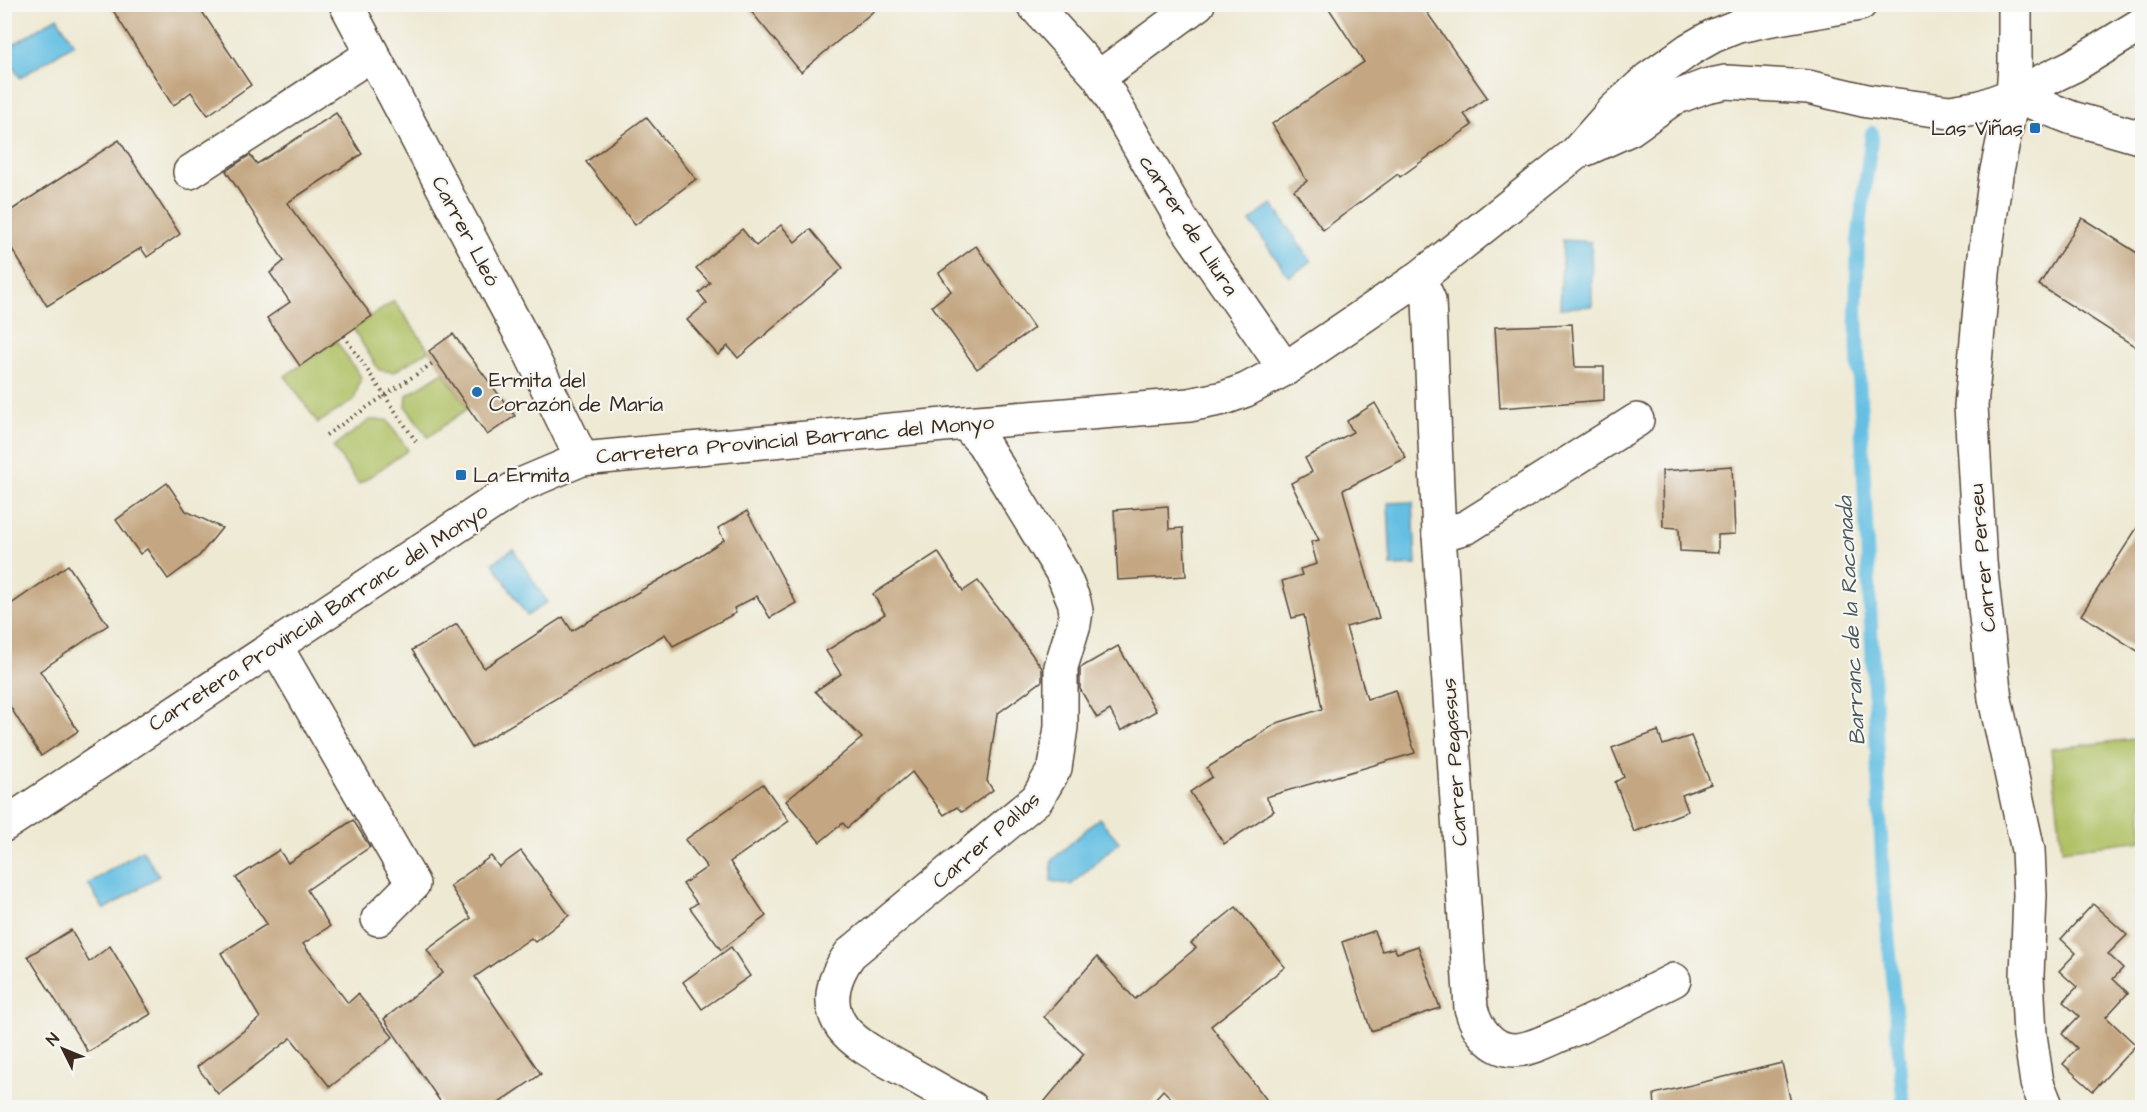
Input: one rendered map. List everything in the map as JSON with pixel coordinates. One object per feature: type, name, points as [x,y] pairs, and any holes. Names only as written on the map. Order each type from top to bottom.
[{"type":"street","name":"Carrer Lleó","points":[[346,4],[528,348],[582,459]]},
{"type":"street","name":"carrer de Lliura","points":[[1034,4],[1099,77],[1183,222],[1285,369]]},
{"type":"street","points":[[1099,77],[1198,4]]},
{"type":"street","name":"Carretera Provincial Barranc del Monyo","points":[[4,825],[518,486],[582,459],[965,423],[1189,405],[1224,398],[1246,390],[1285,369],[1419,278],[1576,153],[1614,110],[1648,79],[1690,49],[1738,26],[1860,4]]},
{"type":"street","name":"Carrer Perseu","points":[[2015,4],[2013,95],[1996,175],[1984,262],[1971,406],[1980,562],[1995,699],[2028,850],[2030,895],[2027,976],[2030,1035],[2037,1083],[2047,1107]]},
{"type":"street","name":"Carretera Provincial Barranc del Monyo","points":[[1576,153],[1630,129],[1672,99],[1706,86],[1726,82],[1808,87],[1867,101],[1950,112],[1982,107],[2073,66],[2142,24]]},
{"type":"street","points":[[190,172],[372,54]]},
{"type":"street","points":[[2013,95],[2072,118],[2142,138]]},
{"type":"street","name":"Carrer Pegassus","points":[[1419,278],[1429,300],[1439,535],[1471,1008],[1475,1023],[1487,1039],[1504,1048],[1515,1050],[1542,1043],[1579,1028],[1674,980]]},
{"type":"street","points":[[1439,535],[1467,527],[1637,420]]},
{"type":"street","name":"Carrer Pal·las","points":[[965,423],[983,443],[1062,572],[1074,601],[1076,611],[1074,624],[1061,667],[1061,727],[1055,768],[1037,799],[850,954],[840,968],[834,984],[832,999],[842,1027],[859,1042],[971,1107]]},
{"type":"street","points":[[275,645],[412,884],[378,919]]},
{"type":"path","points":[[344,336],[417,443]]},
{"type":"path","points":[[326,435],[436,361]]},
{"type":"green space","points":[[394,301],[429,350],[394,372],[379,370],[353,329]]},
{"type":"green space","points":[[336,341],[361,377],[354,400],[318,423],[285,376]]},
{"type":"green space","points":[[443,372],[468,408],[428,437],[406,407],[407,395]]},
{"type":"green space","points":[[370,420],[387,420],[408,450],[359,484],[333,447]]},
{"type":"green space","points":[[2142,738],[2142,840],[2062,850],[2051,749]]},
{"type":"water","points":[[57,17],[74,44],[20,78],[5,55],[5,50]]},
{"type":"water","points":[[1272,204],[1311,261],[1289,277],[1250,221]]},
{"type":"water","points":[[1563,240],[1591,242],[1592,306],[1560,308]]},
{"type":"water","points":[[1413,502],[1416,565],[1391,566],[1388,503]]},
{"type":"water","points":[[513,549],[547,602],[527,616],[493,563]]},
{"type":"water","points":[[1099,818],[1119,842],[1071,885],[1051,881],[1052,860]]},
{"type":"water","points":[[142,850],[159,876],[104,910],[88,884]]},
{"type":"building","points":[[109,4],[197,4],[251,85],[208,115],[191,92],[173,106]]},
{"type":"building","points":[[745,4],[882,4],[801,72]]},
{"type":"building","points":[[1326,4],[1421,4],[1487,97],[1464,114],[1472,125],[1400,177],[1398,174],[1323,230],[1294,190],[1307,181],[1272,124],[1364,62]]},
{"type":"building","points":[[336,113],[362,154],[287,203],[372,316],[300,366],[267,318],[290,302],[270,273],[284,261],[226,171],[250,155],[257,164]]},
{"type":"building","points":[[646,117],[696,179],[635,225],[586,162]]},
{"type":"building","points":[[119,140],[180,234],[147,257],[141,248],[47,306],[4,236],[4,215]]},
{"type":"building","points":[[2082,218],[2142,256],[2142,351],[2039,285]]},
{"type":"building","points":[[781,225],[795,242],[810,229],[843,268],[738,358],[728,346],[718,355],[687,320],[707,303],[699,293],[710,283],[696,268],[742,229],[756,246]]},
{"type":"building","points":[[976,246],[1034,328],[977,369],[932,306],[951,291],[939,273]]},
{"type":"building","points":[[1572,324],[1575,367],[1604,367],[1604,400],[1500,408],[1495,327]]},
{"type":"building","points":[[453,334],[515,416],[487,435],[429,351]]},
{"type":"building","points":[[1375,403],[1406,458],[1343,490],[1379,618],[1346,627],[1367,699],[1396,690],[1415,753],[1266,797],[1274,811],[1224,844],[1190,792],[1212,777],[1207,768],[1277,723],[1322,709],[1304,615],[1292,618],[1282,581],[1302,575],[1300,569],[1317,564],[1311,542],[1319,540],[1291,483],[1312,472],[1305,458],[1353,432],[1347,421]]},
{"type":"building","points":[[1732,466],[1735,534],[1718,535],[1718,553],[1680,551],[1679,528],[1663,527],[1662,471]]},
{"type":"building","points":[[167,483],[186,511],[222,528],[199,556],[168,579],[147,549],[140,554],[116,520]]},
{"type":"building","points":[[1168,506],[1169,529],[1183,528],[1186,576],[1118,580],[1114,510]]},
{"type":"building","points":[[747,511],[796,603],[770,618],[757,596],[734,608],[736,613],[673,646],[665,634],[472,748],[412,650],[457,624],[484,668],[563,617],[572,631],[693,560],[724,540],[718,528]]},
{"type":"building","points":[[2142,520],[2142,654],[2081,615]]},
{"type":"building","points":[[938,552],[963,591],[978,581],[1042,668],[1042,681],[997,714],[987,781],[993,790],[962,812],[957,807],[944,815],[912,772],[847,828],[843,823],[820,842],[786,801],[862,738],[815,691],[841,674],[826,651],[885,614],[873,594]]},
{"type":"building","points":[[68,565],[108,625],[40,671],[78,731],[41,756],[4,697],[4,609]]},
{"type":"building","points":[[1118,646],[1156,711],[1121,731],[1110,710],[1097,718],[1080,689],[1080,668]]},
{"type":"building","points":[[1658,731],[1663,745],[1691,736],[1711,784],[1682,795],[1688,811],[1634,832],[1615,782],[1624,777],[1612,748]]},
{"type":"building","points":[[763,784],[789,821],[730,862],[766,916],[721,950],[690,908],[697,903],[683,884],[707,867],[685,840]]},
{"type":"building","points":[[353,820],[370,847],[307,890],[330,926],[303,944],[348,1003],[358,994],[393,1037],[330,1087],[291,1038],[218,1094],[197,1067],[260,1018],[221,953],[267,924],[236,878],[279,850],[288,863]]},
{"type":"building","points":[[521,851],[569,915],[535,942],[531,938],[475,977],[541,1074],[493,1107],[444,1107],[384,1019],[443,973],[427,950],[471,918],[450,886],[491,856],[499,867]]},
{"type":"building","points":[[2093,904],[2127,935],[2108,954],[2123,968],[2113,979],[2128,993],[2106,1017],[2136,1045],[2093,1091],[2063,1064],[2077,1048],[2062,1034],[2079,1016],[2063,1002],[2077,987],[2059,971],[2076,953],[2061,939]]},
{"type":"building","points":[[1236,907],[1285,967],[1211,1026],[1272,1107],[1180,1107],[1163,1090],[1148,1107],[1040,1107],[1084,1054],[1044,1017],[1097,957],[1135,999],[1196,948],[1191,943]]},
{"type":"building","points":[[71,930],[89,962],[110,946],[151,1014],[88,1052],[28,956]]},
{"type":"building","points":[[1374,931],[1382,951],[1394,948],[1397,953],[1418,946],[1440,1008],[1371,1031],[1342,942]]},
{"type":"building","points":[[731,947],[750,976],[702,1009],[683,982]]},
{"type":"building","points":[[1782,1063],[1792,1107],[1655,1107],[1654,1094]]},
{"type":"waterway","name":"Barranc de la Raconada","points":[[1872,133],[1858,241],[1856,313],[1883,878],[1904,1108]]},
{"type":"place","name":"Las Viñas","points":[[2035,128]]},
{"type":"place","name":"Ermita del Corazón de María","points":[[477,392]]},
{"type":"place","name":"La Ermita","points":[[461,475]]}]
